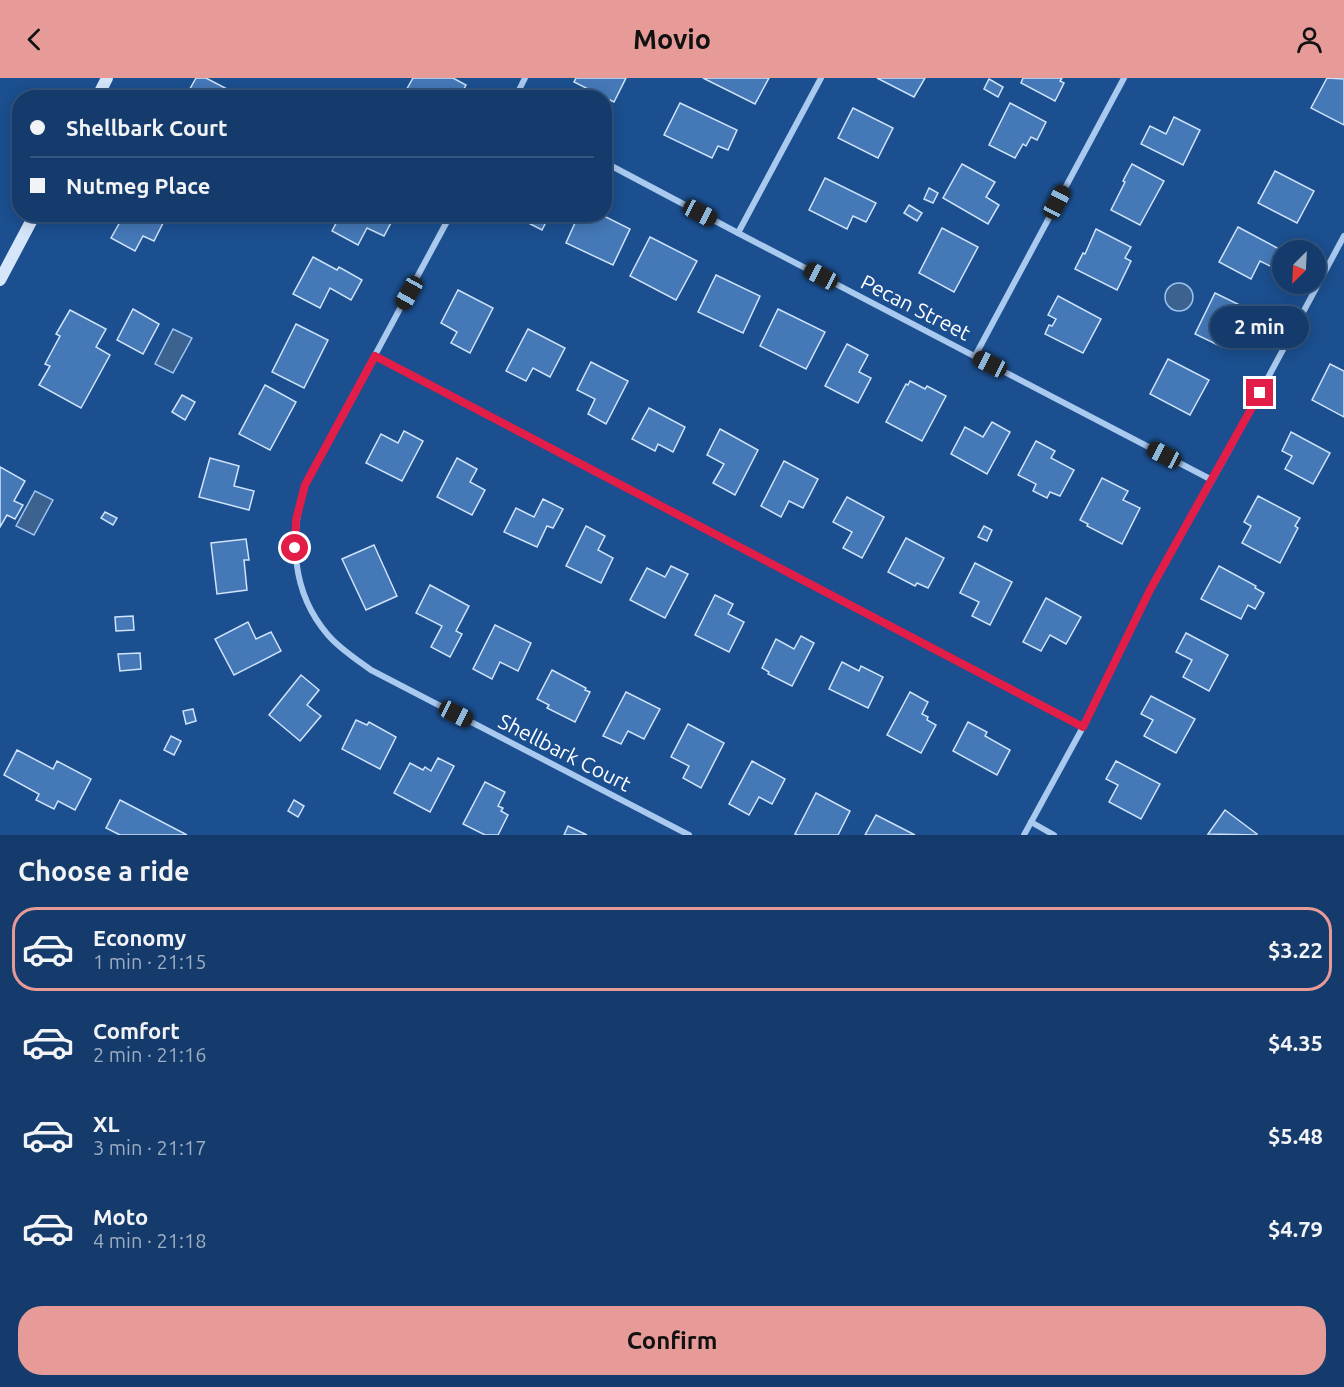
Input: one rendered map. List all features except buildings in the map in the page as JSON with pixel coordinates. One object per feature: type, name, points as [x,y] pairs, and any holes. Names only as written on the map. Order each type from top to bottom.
[{"type":"street","points":[[738,233],[821,78]]},
{"type":"street","points":[[975,356],[1124,78]]},
{"type":"street","name":"Pecan Street","points":[[612,166],[1212,480]]},
{"type":"street","points":[[0,280],[31,222]]},
{"type":"street","name":"Shellbark Court","points":[[447,222],[309,475],[296,520],[295,548],[298,573],[305,595],[316,620],[335,642],[371,670],[689,835]]},
{"type":"street","points":[[1024,835],[1083,727],[1150,590],[1344,236]]},
{"type":"street","points":[[375,356],[1083,727]]},
{"type":"street","points":[[1031,822],[1054,835]]},
{"type":"water","points":[[1179,283],[1189,287],[1193,297],[1189,307],[1179,311],[1169,307],[1165,297],[1169,287]]},
{"type":"water","points":[[173,329],[192,338],[173,373],[155,364]]},
{"type":"water","points":[[35,491],[53,500],[34,535],[16,526]]},
{"type":"route","points":[[295,548],[296,520],[309,475],[375,356],[1083,727],[1150,590],[1260,393]]}]
